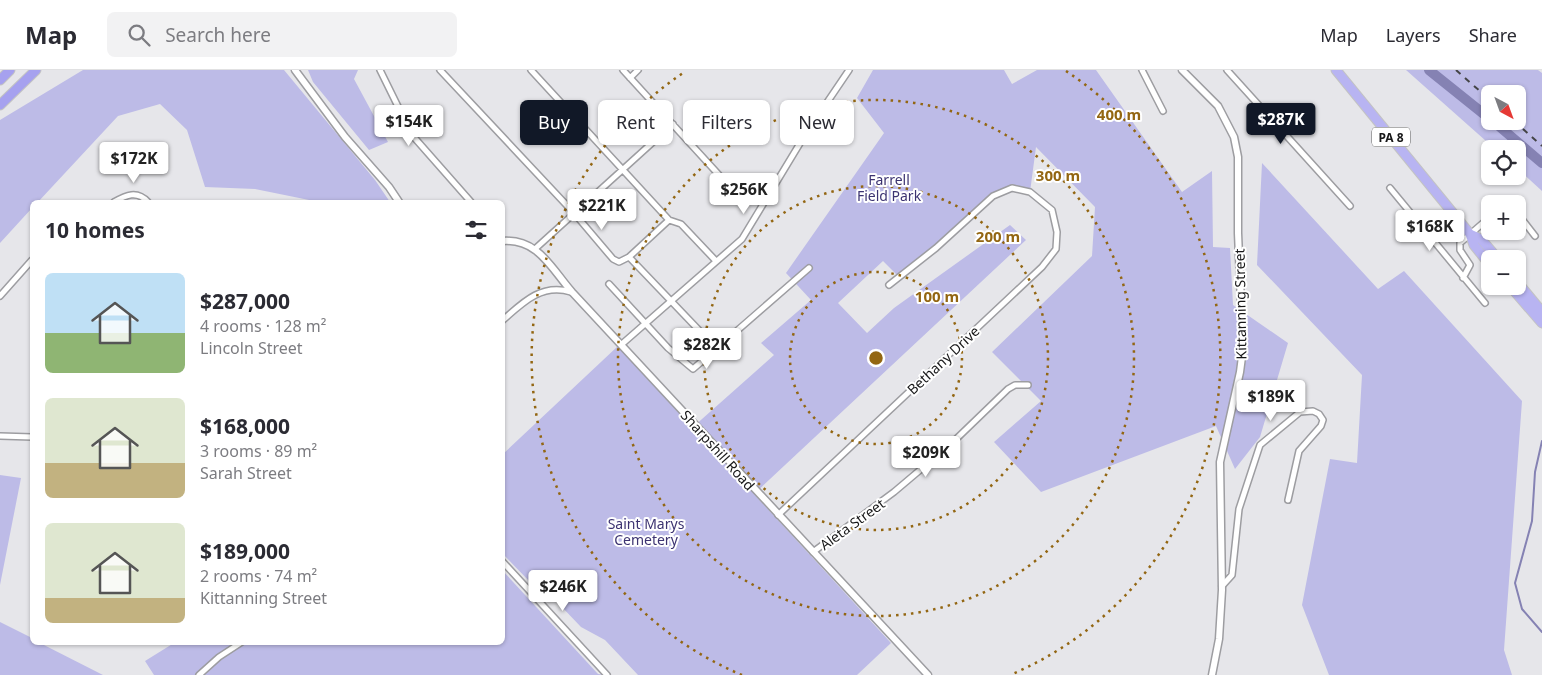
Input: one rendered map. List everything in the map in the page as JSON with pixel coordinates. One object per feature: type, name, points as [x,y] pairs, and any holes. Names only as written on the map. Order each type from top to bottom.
[{"type":"highway","points":[[0,80],[10,70]]},
{"type":"highway","points":[[0,105],[36,70]]},
{"type":"highway","name":"PA 8","points":[[1336,70],[1470,234],[1474,245],[1481,254]]},
{"type":"highway","name":"PA 8","points":[[1470,234],[1481,239],[1490,250]]},
{"type":"highway","points":[[1526,293],[1542,312]]},
{"type":"highway","points":[[1518,295],[1542,323]]},
{"type":"street","points":[[295,70],[345,137],[389,187],[397,200]]},
{"type":"street","points":[[380,70],[412,135],[469,200]]},
{"type":"street","points":[[440,70],[574,213],[613,259],[619,262],[629,257],[669,220]]},
{"type":"street","points":[[531,70],[669,220],[681,224],[716,261]]},
{"type":"street","points":[[622,70],[651,100]]},
{"type":"street","points":[[630,78],[638,70]]},
{"type":"street","points":[[622,344],[742,239],[806,135],[849,70]]},
{"type":"street","points":[[1142,70],[1163,111]]},
{"type":"street","points":[[1228,70],[1350,206]]},
{"type":"street","name":"Kittanning Street","points":[[1183,71],[1218,106],[1234,137],[1238,157],[1238,233],[1243,349],[1220,462],[1222,586],[1219,639],[1212,675]]},
{"type":"street","points":[[673,124],[719,175]]},
{"type":"street","points":[[505,240],[522,241],[536,248],[650,145]]},
{"type":"street","name":"Bethany Drive","points":[[778,515],[1042,267],[1056,249],[1057,232],[1052,210],[1030,192],[1012,188],[993,196],[944,241],[889,285]]},
{"type":"street","points":[[1390,188],[1485,303]]},
{"type":"street","points":[[117,200],[126,195],[135,194],[142,196],[146,200]]},
{"type":"street","points":[[1526,224],[1535,236]]},
{"type":"street","points":[[1463,278],[1470,266],[1460,250],[1460,245],[1481,225]]},
{"type":"street","name":"Sharpshill Road","points":[[536,248],[572,292],[928,675]]},
{"type":"street","points":[[629,257],[716,348]]},
{"type":"street","points":[[0,296],[30,262]]},
{"type":"street","points":[[609,284],[668,348],[693,369],[810,268]]},
{"type":"street","points":[[505,319],[525,301],[538,293],[551,289],[572,292]]},
{"type":"street","name":"Aleta Street","points":[[813,552],[894,492],[952,443],[1008,389],[1015,385],[1028,385]]},
{"type":"street","points":[[1222,586],[1232,576],[1239,510],[1260,446],[1300,412],[1313,411],[1319,414],[1323,420],[1321,426],[1299,451],[1288,500]]},
{"type":"street","points":[[0,436],[30,437]]},
{"type":"street","points":[[505,564],[607,675]]},
{"type":"street","points":[[199,675],[219,657],[237,645]]},
{"type":"green space","points":[[83,70],[284,70],[375,180],[389,200],[309,200],[255,189],[205,187],[187,130],[160,104],[118,116],[40,200],[30,200],[30,210],[0,243],[0,120]]},
{"type":"green space","points":[[308,70],[358,70],[354,79],[388,142],[369,150],[313,82]]},
{"type":"green space","points":[[873,70],[1004,70],[1012,84],[1037,70],[1096,70],[1182,192],[1212,171],[1213,247],[1230,248],[1233,305],[1288,343],[1260,437],[1235,469],[1216,426],[1041,492],[994,442],[1041,401],[992,352],[1092,256],[1095,207],[1036,147],[1030,192],[1012,188],[993,196],[899,277],[883,261],[838,303],[867,333],[894,308],[1010,225],[1026,240],[754,494],[891,643],[857,675],[638,675],[605,640],[581,627],[537,581],[530,582],[505,556],[505,452],[618,346],[693,427],[774,355],[761,343],[811,300],[786,273],[884,133],[857,98]]},
{"type":"green space","points":[[1406,70],[1538,70],[1542,73],[1542,191],[1526,176],[1526,140],[1485,140]]},
{"type":"green space","points":[[1262,163],[1378,289],[1404,271],[1522,401],[1504,650],[1512,675],[1329,675],[1302,605],[1330,459],[1357,463],[1362,375],[1257,265]]},
{"type":"green space","points":[[0,475],[21,478],[0,585]]},
{"type":"green space","points":[[505,573],[598,674],[606,675],[154,675],[145,661],[171,645],[505,645]]},
{"type":"green space","points":[[0,622],[30,637],[30,645],[44,645],[103,675],[0,675]]},
{"type":"waterway","points":[[1429,70],[1481,112]]},
{"type":"waterway","points":[[1504,130],[1542,163]]},
{"type":"waterway","points":[[1542,441],[1535,472],[1532,521],[1515,583],[1522,609],[1542,632]]},
{"type":"railway","points":[[1456,70],[1481,92]]},
{"type":"railway","points":[[1524,130],[1542,146]]},
{"type":"park label","name":"Farrell Field Park","points":[[889,188]]},
{"type":"park label","name":"Saint Marys Cemetery","points":[[646,532]]}]
